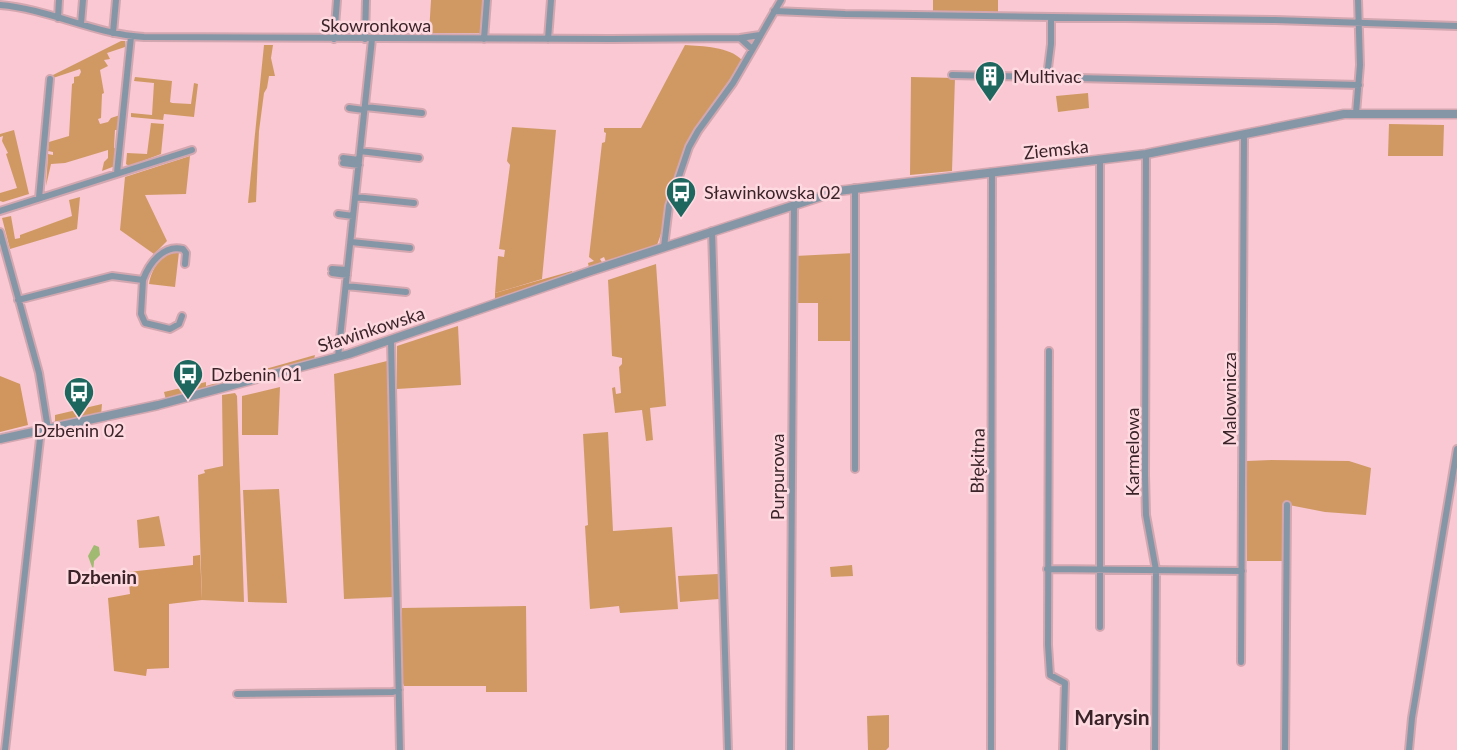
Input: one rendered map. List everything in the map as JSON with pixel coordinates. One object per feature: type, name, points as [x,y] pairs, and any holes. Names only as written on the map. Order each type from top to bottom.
[{"type":"street","points":[[58,18],[59,0]]},
{"type":"street","points":[[81,24],[83,0]]},
{"type":"street","points":[[113,33],[116,0]]},
{"type":"street","points":[[334,39],[337,0]]},
{"type":"street","points":[[338,357],[365,108],[368,39],[366,0]]},
{"type":"street","points":[[484,39],[487,0]]},
{"type":"street","points":[[548,39],[551,0]]},
{"type":"street","points":[[664,247],[670,206],[689,148],[781,0]]},
{"type":"street","points":[[1356,113],[1360,65],[1358,0]]},
{"type":"street","name":"Skowronkowa","points":[[0,5],[26,8],[131,36],[548,39],[740,38],[760,35]]},
{"type":"street","points":[[774,10],[845,14],[1457,26]]},
{"type":"street","points":[[1047,76],[1051,17]]},
{"type":"street","points":[[117,173],[131,36]]},
{"type":"street","points":[[740,38],[752,49]]},
{"type":"street","points":[[952,75],[1359,85]]},
{"type":"street","points":[[39,198],[51,79]]},
{"type":"street","points":[[349,108],[422,113]]},
{"type":"street","name":"Ziemska","points":[[664,247],[794,204],[855,188],[1146,154],[1356,113],[1457,114]]},
{"type":"street","name":"Malownicza","points":[[1241,662],[1244,135]]},
{"type":"street","points":[[0,211],[192,150]]},
{"type":"street","points":[[360,151],[419,158]]},
{"type":"street","name":"Karmelowa","points":[[1146,154],[1146,502],[1156,570],[1155,750]]},
{"type":"street","points":[[1100,159],[1100,627]]},
{"type":"street","points":[[343,161],[359,162]]},
{"type":"street","name":"Błękitna","points":[[991,750],[992,172]]},
{"type":"street","points":[[855,188],[855,469]]},
{"type":"street","points":[[355,197],[414,203]]},
{"type":"street","name":"Purpurowa","points":[[790,750],[794,204]]},
{"type":"street","points":[[338,216],[353,218]]},
{"type":"street","points":[[712,231],[728,750]]},
{"type":"street","points":[[0,232],[42,386],[44,430],[5,750]]},
{"type":"street","points":[[351,242],[410,248]]},
{"type":"street","points":[[182,316],[179,324],[170,329],[145,323],[141,314],[143,280],[163,252],[172,247],[183,249],[186,253],[185,264]]},
{"type":"street","name":"Sławinkowska","points":[[0,439],[160,404],[338,357],[664,247]]},
{"type":"street","points":[[332,271],[347,272]]},
{"type":"street","points":[[18,300],[112,276],[143,280]]},
{"type":"street","points":[[346,286],[406,292]]},
{"type":"street","points":[[391,341],[400,750]]},
{"type":"street","points":[[1049,351],[1047,569],[1050,675],[1065,683],[1063,750]]},
{"type":"street","points":[[1409,750],[1457,449]]},
{"type":"street","points":[[1285,750],[1287,505]]},
{"type":"street","points":[[1047,569],[1242,571]]},
{"type":"street","points":[[237,694],[399,690]]},
{"type":"shaded area","points":[[431,0],[484,0],[480,33],[429,33]]},
{"type":"shaded area","points":[[933,0],[998,0],[998,12],[933,11]]},
{"type":"shaded area","points":[[125,41],[125,47],[107,53],[110,59],[104,60],[108,66],[100,70],[104,93],[101,118],[98,119],[100,124],[120,115],[119,130],[115,130],[115,166],[102,171],[108,158],[108,150],[65,163],[51,164],[46,186],[48,154],[53,155],[53,152],[48,151],[49,142],[69,136],[72,84],[74,77],[81,72],[80,69],[53,78],[53,75]]},
{"type":"shaded area","points":[[264,45],[273,45],[271,58],[275,76],[269,76],[264,93],[259,131],[256,202],[248,203]]},
{"type":"shaded area","points":[[685,45],[723,50],[742,60],[686,146],[657,245],[606,262],[604,257],[600,259],[603,264],[589,268],[588,263],[594,261],[589,257],[602,143],[605,142],[604,128],[641,128]]},
{"type":"shaded area","points":[[135,77],[172,81],[172,103],[191,104],[194,83],[198,84],[194,117],[164,114],[163,120],[131,117],[131,113],[152,115],[154,83],[134,81]]},
{"type":"shaded area","points":[[911,77],[955,78],[952,171],[910,175]]},
{"type":"shaded area","points":[[1088,93],[1089,108],[1058,112],[1056,96]]},
{"type":"shaded area","points":[[151,123],[164,124],[161,154],[129,166],[126,164],[127,153],[147,154]]},
{"type":"shaded area","points":[[1389,124],[1444,125],[1443,156],[1388,156]]},
{"type":"shaded area","points":[[512,127],[556,130],[542,279],[495,293],[498,256],[504,257],[505,250],[499,249]]},
{"type":"shaded area","points":[[14,130],[29,194],[3,202],[0,201],[0,193],[17,188],[2,141],[3,136],[0,137],[0,134]]},
{"type":"shaded area","points":[[190,156],[186,194],[145,195],[167,241],[154,254],[120,230],[125,177]]},
{"type":"shaded area","points":[[80,197],[77,229],[10,249],[2,218],[11,216],[15,239],[20,238],[20,235],[72,216],[69,200]]},
{"type":"shaded area","points":[[171,252],[179,252],[175,287],[149,284],[156,265]]},
{"type":"shaded area","points":[[855,253],[854,320],[850,320],[850,341],[818,341],[818,303],[796,303],[795,256]]},
{"type":"shaded area","points":[[656,264],[666,406],[650,408],[653,440],[646,441],[642,410],[615,413],[612,388],[615,387],[616,394],[621,393],[619,367],[622,358],[612,356],[608,280]]},
{"type":"shaded area","points":[[572,271],[573,276],[495,301],[495,293]]},
{"type":"shaded area","points":[[458,326],[461,385],[397,389],[397,346]]},
{"type":"shaded area","points":[[315,355],[314,360],[166,400],[164,392],[206,382],[206,386]]},
{"type":"shaded area","points":[[387,361],[394,597],[344,599],[334,374]]},
{"type":"shaded area","points":[[0,376],[20,384],[28,425],[0,432]]},
{"type":"shaded area","points":[[280,387],[278,435],[242,435],[242,396]]},
{"type":"shaded area","points":[[235,393],[244,602],[202,600],[198,475],[205,473],[204,470],[223,466],[222,395]]},
{"type":"shaded area","points":[[102,404],[101,415],[55,426],[55,415]]},
{"type":"shaded area","points":[[608,432],[613,531],[672,527],[678,609],[620,613],[619,606],[590,609],[583,434]]},
{"type":"shaded area","points":[[1247,461],[1349,461],[1371,468],[1366,515],[1325,512],[1289,505],[1284,561],[1247,561]]},
{"type":"shaded area","points":[[279,489],[287,603],[248,602],[243,490]]},
{"type":"shaded area","points":[[159,516],[165,546],[139,548],[137,520]]},
{"type":"shaded area","points":[[94,545],[99,547],[100,555],[94,561],[92,580],[98,582],[93,587],[88,581],[92,567],[88,556]]},
{"type":"shaded area","points":[[200,555],[202,600],[169,604],[169,668],[147,669],[146,676],[114,671],[108,598],[130,594],[128,572],[193,565],[193,556]]},
{"type":"shaded area","points":[[852,565],[853,576],[831,577],[830,567]]},
{"type":"shaded area","points":[[718,574],[719,599],[680,602],[678,576]]},
{"type":"shaded area","points":[[526,606],[527,692],[486,692],[486,686],[404,686],[402,608]]},
{"type":"shaded area","points":[[889,715],[889,747],[886,750],[868,750],[867,716]]},
{"type":"place","name":"Multivac","points":[[990,103]]},
{"type":"place","name":"Sławinkowska 02","points":[[681,219]]},
{"type":"place","name":"Dzbenin 01","points":[[188,401]]},
{"type":"place","name":"Dzbenin 02","points":[[79,419]]},
{"type":"district","name":"Dzbenin","points":[[102,576]]},
{"type":"district","name":"Marysin","points":[[1112,716]]}]
